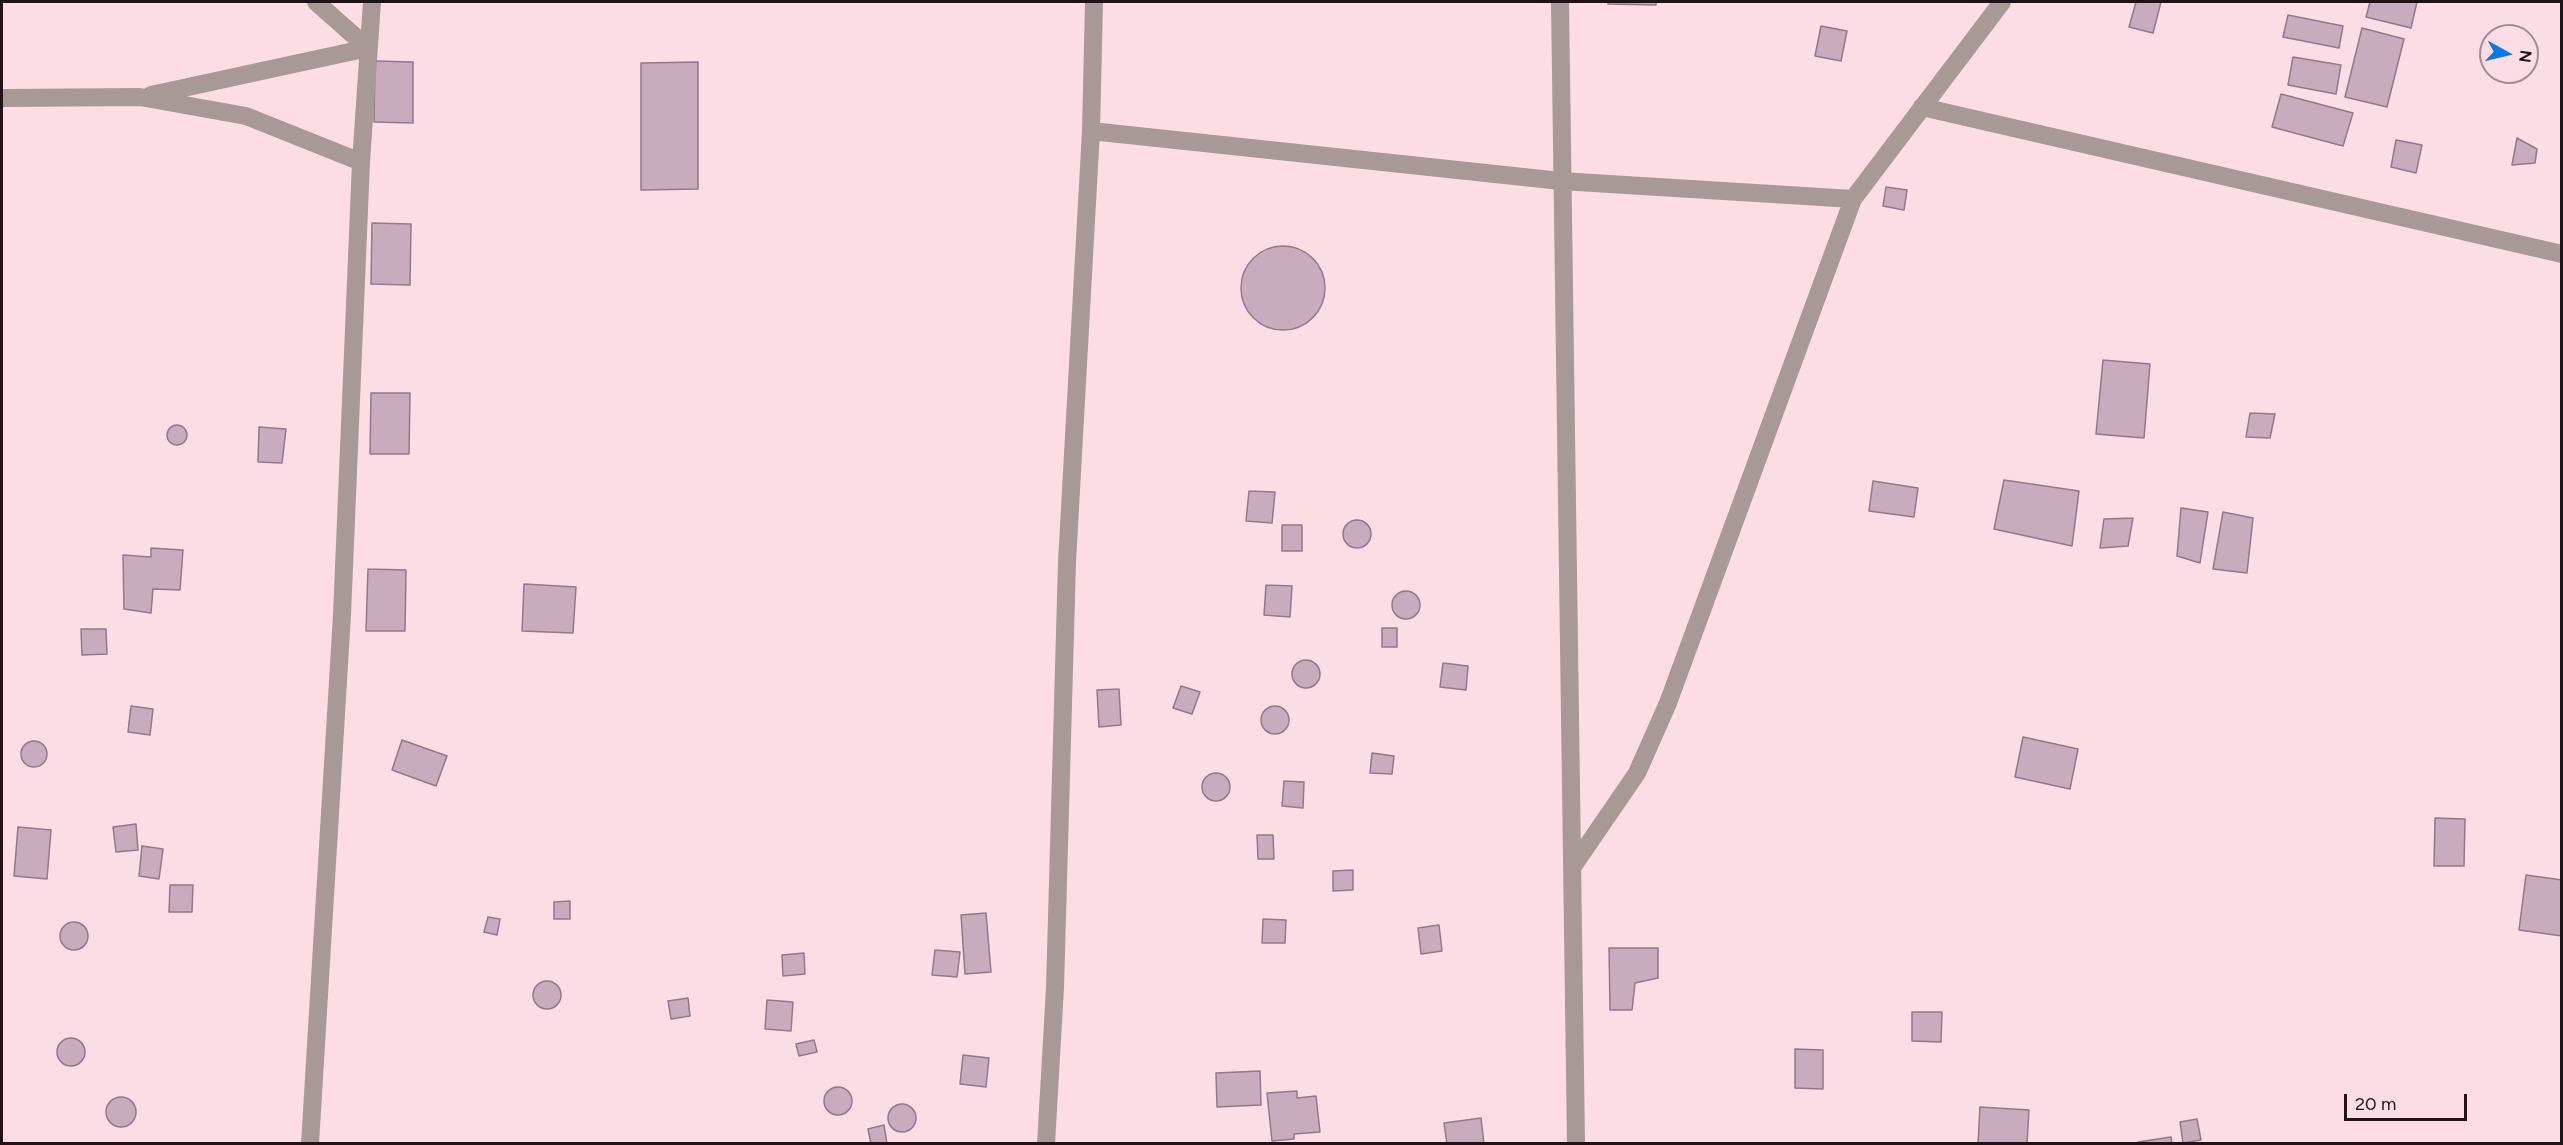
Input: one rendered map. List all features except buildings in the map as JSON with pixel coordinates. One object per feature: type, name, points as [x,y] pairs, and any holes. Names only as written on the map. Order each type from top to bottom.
[{"type":"street","points":[[316,2],[368,48]]},
{"type":"street","points":[[310,1143],[341,627],[361,162],[372,2]]},
{"type":"street","points":[[1046,1143],[1055,976],[1067,562],[1092,131],[1094,2]]},
{"type":"street","points":[[1560,2],[1561,181],[1574,865],[1576,1143]]},
{"type":"street","points":[[1574,865],[1637,773],[1668,703],[1853,199],[2002,2]]},
{"type":"street","points":[[140,97],[368,48]]},
{"type":"street","points":[[2,98],[140,97],[246,116],[361,162]]},
{"type":"street","points":[[1922,107],[2562,254]]},
{"type":"street","points":[[1092,131],[1561,181],[1853,199]]}]
